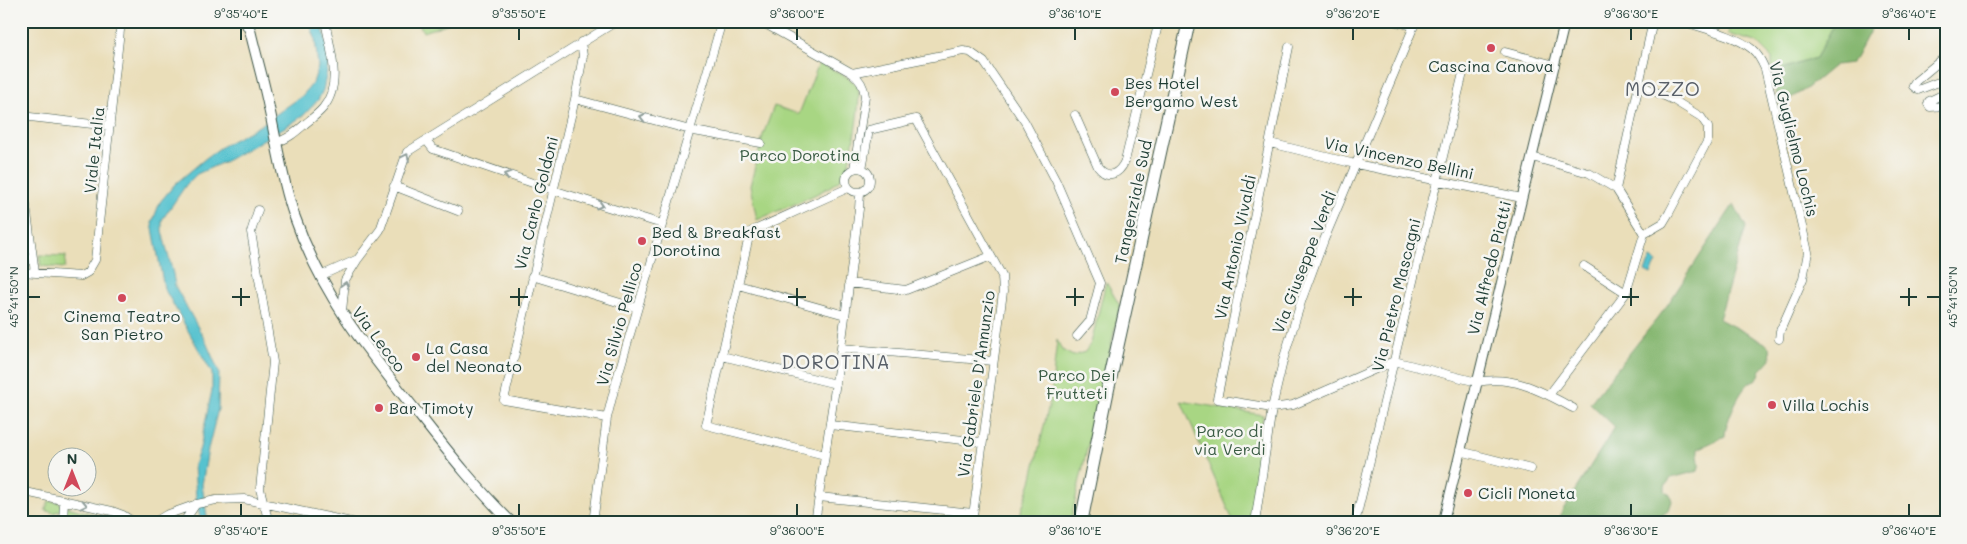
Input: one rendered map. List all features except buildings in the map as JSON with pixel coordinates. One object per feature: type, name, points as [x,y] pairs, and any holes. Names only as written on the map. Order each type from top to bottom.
[{"type":"highway","name":"Tangenziale Sud","points":[[1108,390],[1189,21]]},
{"type":"highway","points":[[1074,523],[1077,503],[1108,390]]},
{"type":"highway","points":[[1081,523],[1108,390]]},
{"type":"main road","name":"Via Lecco","points":[[247,26],[269,107],[284,181],[294,216],[320,276],[342,314],[366,348],[458,463],[512,523]]},
{"type":"street","name":"Viale Italia","points":[[35,273],[81,276],[88,272],[95,260],[120,21]]},
{"type":"street","points":[[276,142],[282,141],[316,115],[328,100],[332,88],[334,69],[324,21]]},
{"type":"street","points":[[342,314],[345,280],[380,230],[407,152],[617,21]]},
{"type":"street","name":"Via Silvio Pellico","points":[[593,523],[608,418],[637,308],[722,21]]},
{"type":"street","points":[[760,21],[852,73],[861,81],[865,96],[858,169]]},
{"type":"street","points":[[1075,115],[1098,167],[1104,173],[1115,174],[1125,161],[1159,21]]},
{"type":"street","points":[[1393,21],[1415,23]]},
{"type":"street","name":"Via Alfredo Piatti","points":[[1443,523],[1565,21]]},
{"type":"street","points":[[1616,189],[1653,21]]},
{"type":"street","name":"Via Guglielmo Lochis","points":[[1682,21],[1734,40],[1752,49],[1760,59],[1767,78],[1808,252],[1803,279],[1780,331],[1779,339]]},
{"type":"street","name":"Via Giuseppe Verdi","points":[[1254,523],[1272,408],[1284,357],[1302,299],[1324,240],[1415,23]]},
{"type":"street","name":"Via Carlo Goldoni","points":[[581,42],[583,56],[575,100],[504,400],[608,418]]},
{"type":"street","name":"Via Antonio Vivaldi","points":[[1272,408],[1217,399],[1290,47]]},
{"type":"street","points":[[852,73],[963,51],[970,52],[984,62],[1024,122],[1056,181],[1100,283],[1090,321],[1077,336]]},
{"type":"street","points":[[1505,52],[1555,65]]},
{"type":"street","points":[[1946,56],[1916,81],[1913,86],[1918,90],[1936,83],[1944,82],[1946,84]]},
{"type":"street","name":"Via Pietro Mascagni","points":[[1354,523],[1464,73]]},
{"type":"street","points":[[1549,395],[1626,293],[1644,234],[1663,223],[1708,140],[1708,127],[1701,118],[1674,101],[1639,84]]},
{"type":"street","points":[[1946,93],[1929,101],[1928,104],[1930,107],[1946,106]]},
{"type":"street","points":[[575,100],[691,130],[761,143]]},
{"type":"street","points":[[21,116],[110,126]]},
{"type":"street","name":"Via Gabriele D'Annunzio","points":[[858,169],[869,130],[916,119],[1002,276],[1004,284],[972,523]]},
{"type":"street","points":[[426,140],[432,150],[662,224]]},
{"type":"street","name":"Via Vincenzo Bellini","points":[[1270,144],[1522,198]]},
{"type":"street","points":[[1532,158],[1589,173],[1616,189],[1644,234]]},
{"type":"street","points":[[21,168],[35,273],[21,272]]},
{"type":"street","points":[[858,169],[869,174],[870,180],[870,185],[860,193],[853,192],[848,188],[846,178],[849,172],[858,169]]},
{"type":"street","points":[[394,186],[458,211]]},
{"type":"street","points":[[826,455],[706,425],[750,232],[848,188]]},
{"type":"street","points":[[815,523],[841,348],[860,193]]},
{"type":"street","points":[[258,210],[251,232],[273,362],[260,489],[269,523]]},
{"type":"street","points":[[849,283],[906,290],[991,256]]},
{"type":"street","points":[[320,276],[358,259]]},
{"type":"street","points":[[1584,266],[1626,293]]},
{"type":"street","points":[[532,276],[637,308]]},
{"type":"street","points":[[738,285],[845,315]]},
{"type":"street","points":[[841,348],[993,362]]},
{"type":"street","points":[[722,356],[836,384]]},
{"type":"street","points":[[1272,408],[1293,405],[1394,361],[1477,382],[1487,380],[1519,382],[1573,408]]},
{"type":"street","points":[[830,426],[982,442]]},
{"type":"street","points":[[1460,451],[1531,469]]},
{"type":"street","points":[[21,491],[123,515],[135,523]]},
{"type":"street","points":[[819,497],[973,513]]},
{"type":"street","points":[[153,523],[166,515],[197,504],[244,499],[356,523]]},
{"type":"street","points":[[63,523],[64,500]]},
{"type":"street","points":[[183,523],[197,504]]},
{"type":"street","points":[[166,515],[173,523]]},
{"type":"green space","points":[[418,21],[455,21],[423,32]]},
{"type":"green space","points":[[1716,21],[1836,21],[1816,58],[1772,72],[1772,58],[1756,42],[1728,34],[1730,26]]},
{"type":"green space","points":[[1836,21],[1875,21],[1851,63],[1835,65],[1806,89],[1779,105],[1772,72],[1816,58]]},
{"type":"green space","name":"Parco Dorotina","points":[[819,63],[846,77],[858,87],[859,93],[853,145],[845,174],[830,187],[757,220],[750,186],[763,135],[774,106],[799,114]]},
{"type":"green space","points":[[1734,204],[1746,227],[1719,319],[1765,343],[1770,348],[1771,359],[1760,371],[1759,376],[1750,382],[1740,395],[1731,413],[1725,436],[1698,449],[1698,471],[1671,478],[1665,486],[1665,491],[1670,495],[1672,501],[1669,510],[1652,523],[1559,523],[1562,511],[1615,427],[1590,403],[1664,310]]},
{"type":"green space","points":[[39,255],[66,256],[65,268],[41,266]]},
{"type":"green space","name":"Parco Dei Frutteti","points":[[1106,282],[1120,306],[1070,523],[1017,523],[1031,482],[1051,396],[1057,340],[1062,350],[1073,356],[1085,352],[1091,343]]},
{"type":"green space","name":"Parco di via Verdi","points":[[1181,401],[1263,415],[1250,523],[1234,523]]},
{"type":"green space","points":[[49,501],[59,502],[61,505],[115,521],[124,518],[131,523],[68,523],[60,510],[54,513],[45,510]]},
{"type":"water","points":[[309,21],[321,21],[330,57],[323,90],[318,100],[304,115],[292,123],[226,161],[197,174],[186,185],[162,220],[162,231],[175,286],[206,342],[219,372],[218,409],[208,449],[202,485],[208,523],[201,523],[196,498],[194,465],[200,448],[212,390],[212,373],[164,288],[152,223],[160,202],[175,184],[224,145],[261,125],[302,96],[313,83],[318,67],[315,38]]},
{"type":"water","points":[[1651,258],[1657,262],[1651,274],[1645,271]]},
{"type":"place","name":"Cascina Canova","points":[[1491,48]]},
{"type":"place","name":"Bes Hotel Bergamo West","points":[[1115,92]]},
{"type":"place","name":"Bed & Breakfast Dorotina","points":[[642,241]]},
{"type":"place","name":"Cinema Teatro San Pietro","points":[[122,298]]},
{"type":"place","name":"La Casa del Neonato","points":[[416,357]]},
{"type":"place","name":"Villa Lochis","points":[[1772,405]]},
{"type":"place","name":"Bar Timoty","points":[[379,408]]},
{"type":"place","name":"Cicli Moneta","points":[[1468,493]]},
{"type":"district","name":"MOZZO","points":[[1663,89]]},
{"type":"district","name":"DOROTINA","points":[[836,362]]}]
